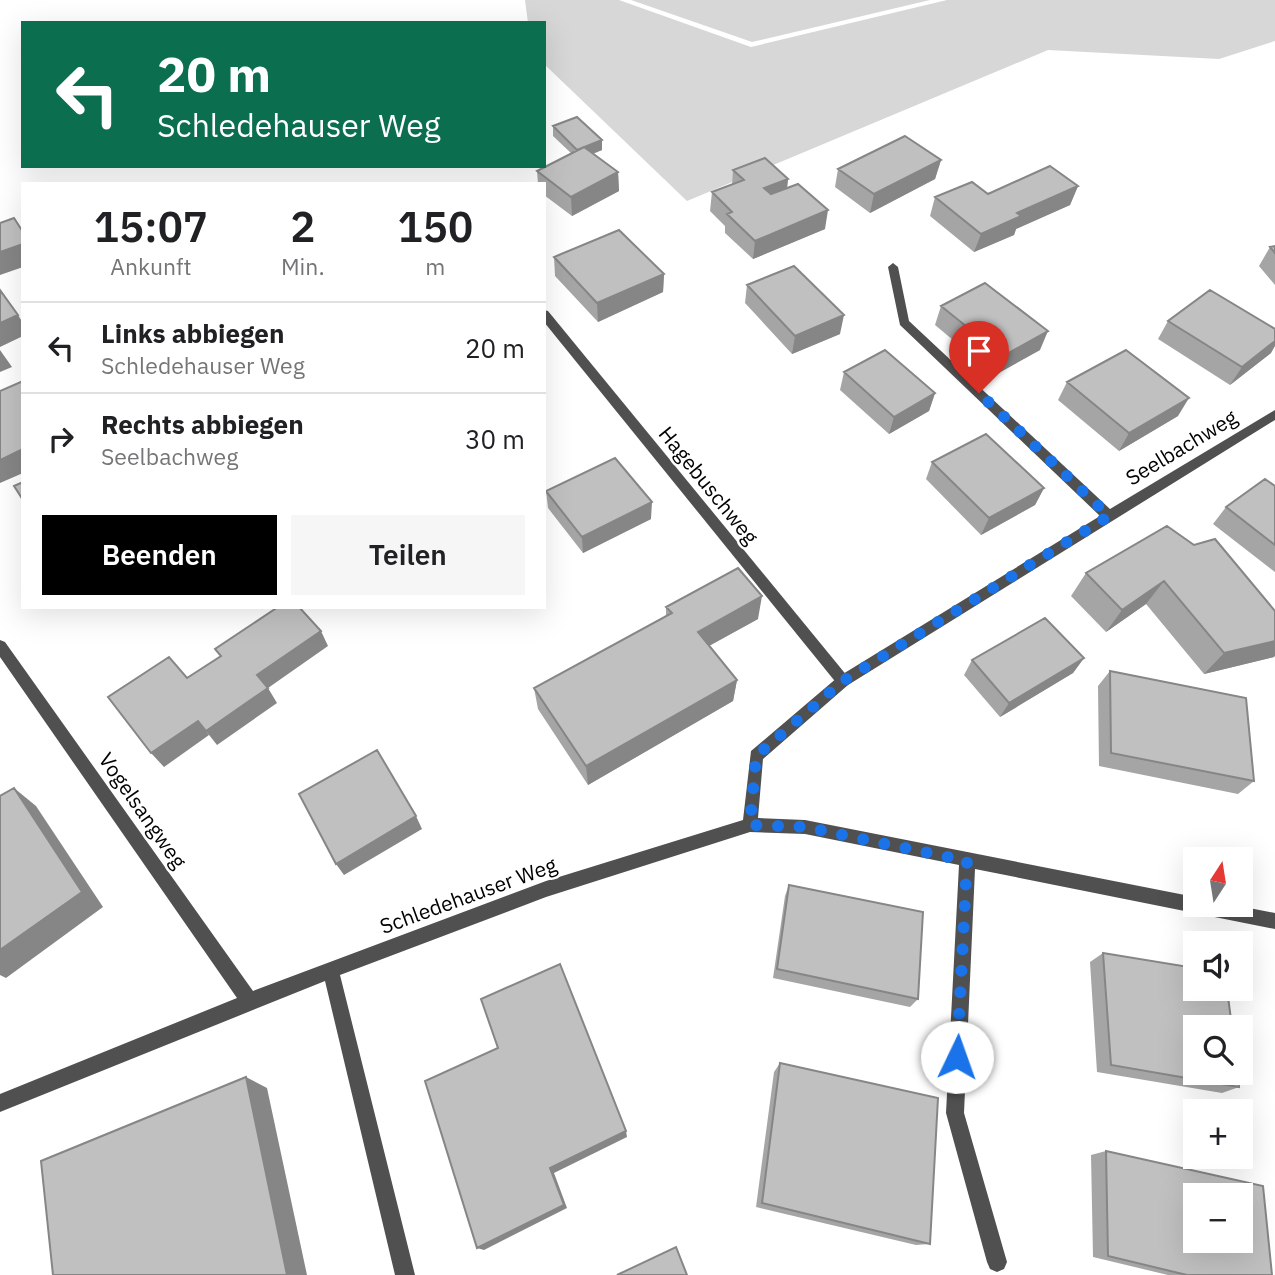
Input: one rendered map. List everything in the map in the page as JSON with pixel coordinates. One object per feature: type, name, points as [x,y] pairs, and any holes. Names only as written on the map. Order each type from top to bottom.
[{"type":"street","points":[[893,267],[904,322],[1109,516]]},
{"type":"street","name":"Hagebuschweg","points":[[546,316],[843,681]]},
{"type":"street","name":"Seelbachweg","points":[[750,825],[756,756],[843,681],[1275,414]]},
{"type":"street","name":"Vogelsangweg","points":[[0,646],[250,1000]]},
{"type":"street","name":"Schledehauser Weg","points":[[0,1103],[250,1000],[546,889],[750,825],[805,827],[1275,921]]},
{"type":"street","points":[[967,861],[955,1112],[998,1262]]},
{"type":"street","points":[[331,971],[405,1275]]},
{"type":"shaded area","points":[[525,0],[619,0],[751,47],[947,0],[1275,0],[1275,41],[1219,59],[1048,50],[687,201],[546,66],[546,21],[528,21]]},
{"type":"shaded area","points":[[631,0],[930,0],[752,42]]},
{"type":"building","points":[[577,117],[602,140],[577,150],[553,126]]},
{"type":"building","points":[[905,136],[941,160],[874,194],[838,169]]},
{"type":"building","points":[[584,147],[618,172],[571,197],[537,171]]},
{"type":"building","points":[[765,158],[788,179],[764,188],[771,194],[798,184],[828,210],[755,241],[727,214],[732,212],[712,192],[744,180],[733,170]]},
{"type":"building","points":[[1050,166],[1078,186],[1017,213],[1021,216],[981,234],[935,197],[972,182],[988,194]]},
{"type":"building","points":[[14,218],[21,229],[21,245],[0,252],[0,223]]},
{"type":"building","points":[[619,230],[664,274],[597,303],[554,257]]},
{"type":"building","points":[[794,266],[844,315],[795,336],[747,285]]},
{"type":"building","points":[[985,283],[1048,331],[1003,356],[941,306]]},
{"type":"building","points":[[0,290],[18,315],[0,323]]},
{"type":"building","points":[[1210,290],[1275,329],[1275,341],[1242,367],[1168,321]]},
{"type":"building","points":[[885,350],[935,393],[894,417],[844,372]]},
{"type":"building","points":[[1126,350],[1189,398],[1129,433],[1067,382]]},
{"type":"building","points":[[21,382],[21,450],[0,460],[0,391]]},
{"type":"building","points":[[986,434],[1044,488],[989,518],[932,462]]},
{"type":"building","points":[[615,458],[652,502],[582,537],[546,491]]},
{"type":"building","points":[[1265,479],[1275,486],[1275,545],[1226,507]]},
{"type":"building","points":[[21,483],[21,497],[14,486]]},
{"type":"building","points":[[1167,526],[1194,545],[1215,539],[1275,611],[1275,641],[1224,653],[1164,581],[1122,610],[1086,573]]},
{"type":"building","points":[[738,568],[762,596],[698,632],[737,680],[586,766],[534,688],[672,613],[666,607]]},
{"type":"building","points":[[275,609],[301,609],[321,631],[257,675],[268,688],[206,731],[198,721],[151,753],[108,697],[169,657],[187,678],[221,656],[215,649]]},
{"type":"building","points":[[1045,618],[1084,658],[1009,703],[972,660]]},
{"type":"building","points":[[1110,671],[1246,698],[1254,781],[1111,753]]},
{"type":"building","points":[[377,750],[416,816],[336,864],[299,794]]},
{"type":"building","points":[[14,788],[82,892],[0,950],[0,796]]},
{"type":"building","points":[[789,885],[923,912],[918,999],[777,969]]},
{"type":"building","points":[[1103,953],[1183,966],[1183,1001],[1229,1001],[1230,1015],[1183,1015],[1183,1077],[1111,1065]]},
{"type":"building","points":[[560,964],[626,1131],[550,1168],[564,1205],[477,1248],[425,1081],[498,1048],[481,999]]},
{"type":"building","points":[[780,1063],[938,1098],[930,1244],[762,1203]]},
{"type":"building","points":[[246,1077],[287,1275],[53,1275],[41,1161]]},
{"type":"building","points":[[1106,1151],[1250,1183],[1183,1183],[1183,1253],[1253,1253],[1253,1184],[1263,1186],[1272,1275],[1187,1275],[1108,1256]]},
{"type":"building","points":[[676,1247],[687,1275],[617,1275]]},
{"type":"route","points":[[957,1057],[967,861],[805,827],[750,825],[756,756],[808,711],[843,681],[1109,516],[979,393]]}]
